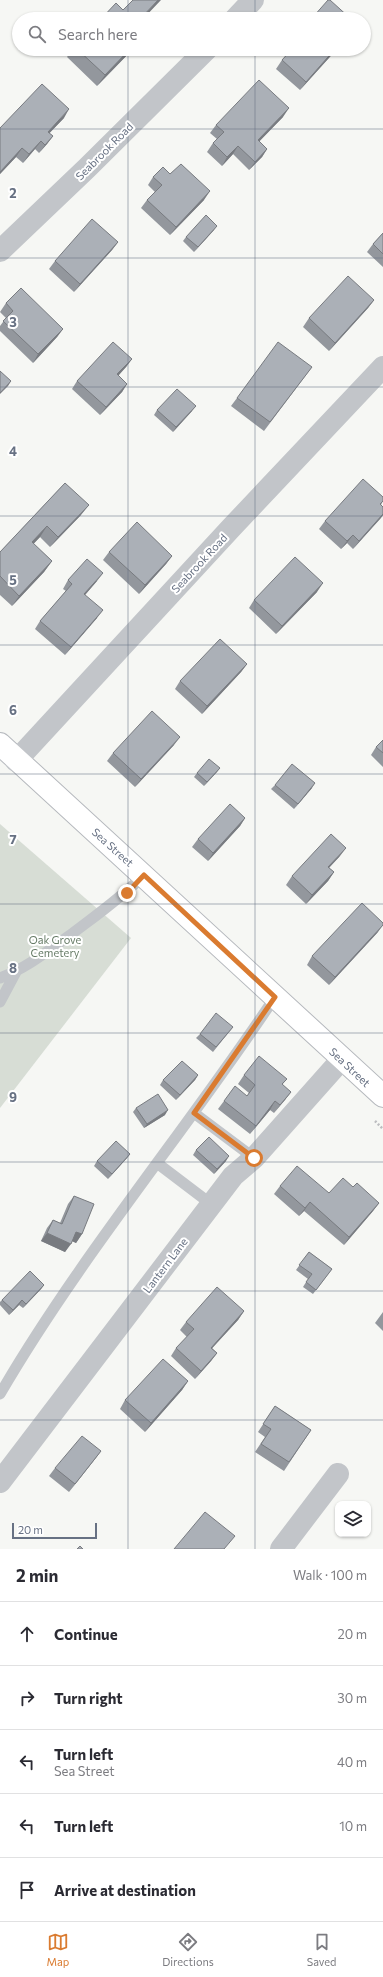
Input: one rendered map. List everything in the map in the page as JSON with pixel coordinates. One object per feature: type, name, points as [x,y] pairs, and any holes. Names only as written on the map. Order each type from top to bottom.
[{"type":"street","points":[[242,12],[253,0]]},
{"type":"street","name":"Seabrook Road","points":[[0,251],[87,168],[199,56]]},
{"type":"street","name":"Seabrook Road","points":[[16,761],[231,528],[383,367]]},
{"type":"street","name":"Sea Street","points":[[0,744],[16,761],[144,875],[383,1096]]},
{"type":"street","name":"Lantern Lane","points":[[0,1482],[233,1176],[254,1158],[342,1059]]},
{"type":"street","points":[[281,1549],[338,1474]]},
{"type":"lane","points":[[0,978],[16,972],[127,893],[144,875]]},
{"type":"lane","points":[[0,1002],[16,972]]},
{"type":"lane","points":[[0,1394],[28,1346],[125,1206],[194,1113],[275,997]]},
{"type":"lane","points":[[194,1113],[254,1158]]},
{"type":"lane","points":[[157,1163],[211,1204]]},
{"type":"green space","name":"Oak Grove Cemetery","points":[[0,824],[131,938],[0,1108]]},
{"type":"building","points":[[133,0],[158,0],[147,12],[108,12],[116,3],[123,10]]},
{"type":"building","points":[[328,0],[330,0],[343,12],[317,12]]},
{"type":"building","points":[[85,56],[123,56],[105,75]]},
{"type":"building","points":[[286,56],[329,56],[306,82],[282,60]]},
{"type":"building","points":[[259,80],[289,108],[258,140],[267,149],[255,162],[238,146],[227,157],[213,143],[224,132],[216,125]]},
{"type":"building","points":[[42,84],[69,109],[48,132],[53,136],[45,145],[41,141],[29,154],[22,148],[0,172],[0,128]]},
{"type":"building","points":[[181,164],[210,191],[176,227],[147,200],[162,185],[153,177],[163,167],[170,174]]},
{"type":"building","points":[[206,215],[217,226],[198,247],[186,237]]},
{"type":"building","points":[[92,219],[118,242],[80,284],[55,261]]},
{"type":"building","points":[[383,233],[383,254],[373,244]]},
{"type":"building","points":[[348,276],[374,300],[335,343],[309,318]]},
{"type":"building","points":[[21,288],[63,329],[38,354],[3,321],[13,311],[6,303]]},
{"type":"building","points":[[113,342],[132,359],[117,374],[127,384],[106,407],[77,381]]},
{"type":"building","points":[[278,342],[312,367],[270,422],[237,398]]},
{"type":"building","points":[[0,371],[11,381],[0,393]]},
{"type":"building","points":[[177,389],[196,406],[176,427],[157,410]]},
{"type":"building","points":[[363,479],[383,497],[383,501],[380,504],[383,507],[383,514],[359,541],[353,535],[347,541],[325,521]]},
{"type":"building","points":[[65,483],[89,505],[58,537],[47,526],[32,542],[52,561],[19,596],[0,576],[0,552]]},
{"type":"building","points":[[137,522],[172,556],[145,585],[109,552]]},
{"type":"building","points":[[295,557],[323,583],[282,626],[254,600]]},
{"type":"building","points":[[87,559],[103,573],[84,594],[103,610],[71,647],[40,621],[72,584],[68,580]]},
{"type":"building","points":[[220,639],[247,664],[207,706],[180,681]]},
{"type":"building","points":[[152,711],[180,737],[141,779],[113,753]]},
{"type":"building","points":[[383,740],[383,753],[376,747]]},
{"type":"building","points":[[209,759],[220,768],[207,782],[197,773]]},
{"type":"building","points":[[292,764],[315,783],[298,804],[275,785]]},
{"type":"building","points":[[230,804],[245,818],[213,853],[198,839]]},
{"type":"building","points":[[331,834],[346,848],[328,867],[334,872],[312,895],[292,876]]},
{"type":"building","points":[[362,903],[383,923],[383,925],[335,977],[312,956]]},
{"type":"building","points":[[216,1013],[233,1027],[216,1047],[200,1034]]},
{"type":"building","points":[[259,1056],[287,1079],[282,1084],[291,1092],[280,1105],[275,1101],[256,1126],[224,1101],[235,1086],[247,1096],[255,1085],[244,1075]]},
{"type":"building","points":[[182,1061],[198,1075],[180,1095],[163,1080]]},
{"type":"building","points":[[158,1094],[168,1110],[147,1124],[136,1108]]},
{"type":"building","points":[[209,1137],[229,1156],[217,1169],[196,1150]]},
{"type":"building","points":[[116,1141],[130,1154],[112,1174],[97,1161]]},
{"type":"building","points":[[297,1166],[329,1193],[343,1178],[353,1187],[357,1183],[379,1203],[349,1237],[310,1202],[305,1208],[280,1186]]},
{"type":"building","points":[[74,1196],[94,1204],[82,1234],[76,1232],[71,1244],[47,1233],[53,1220],[62,1224]]},
{"type":"building","points":[[309,1252],[332,1269],[316,1290],[306,1282],[312,1274],[299,1265]]},
{"type":"building","points":[[30,1271],[44,1285],[26,1304],[22,1300],[13,1310],[2,1300]]},
{"type":"building","points":[[217,1287],[244,1311],[211,1348],[217,1353],[201,1371],[176,1348],[194,1329],[186,1322]]},
{"type":"building","points":[[163,1359],[188,1381],[151,1423],[125,1400]]},
{"type":"building","points":[[275,1406],[311,1430],[289,1462],[261,1444],[271,1429],[263,1424]]},
{"type":"building","points":[[82,1436],[101,1451],[75,1484],[55,1468]]},
{"type":"building","points":[[205,1512],[235,1536],[224,1549],[174,1549]]},
{"type":"route","points":[[127,893],[144,875],[275,997],[194,1113],[254,1158]]}]
